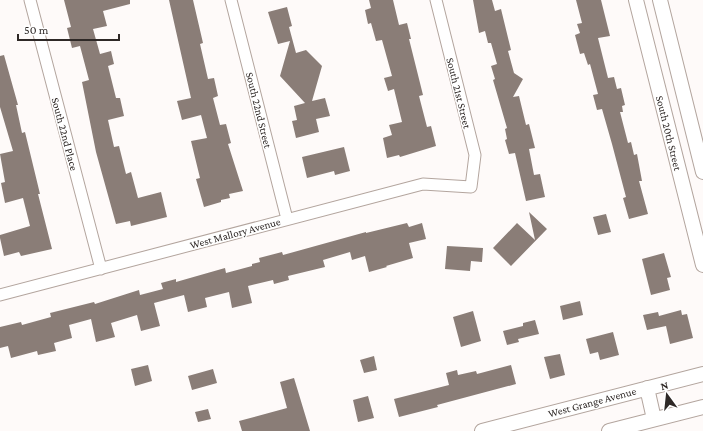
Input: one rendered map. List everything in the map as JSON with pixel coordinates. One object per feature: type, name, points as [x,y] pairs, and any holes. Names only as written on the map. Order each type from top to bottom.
[{"type":"street","name":"South 22nd Place","points":[[30,0],[101,269]]},
{"type":"street","name":"South 22nd Street","points":[[231,0],[287,219]]},
{"type":"street","name":"South 21st Street","points":[[436,0],[474,155],[471,187]]},
{"type":"street","name":"South 20th Street","points":[[636,0],[703,265]]},
{"type":"street","points":[[660,0],[703,172]]},
{"type":"street","name":"West Mallory Avenue","points":[[0,295],[423,184],[471,187]]},
{"type":"street","name":"West Grange Avenue","points":[[482,431],[703,374]]},
{"type":"street","points":[[647,388],[654,420]]},
{"type":"street","points":[[609,431],[703,407]]},
{"type":"building","points":[[64,0],[130,0],[130,4],[103,11],[107,26],[93,29],[100,54],[111,51],[114,64],[108,66],[116,98],[120,98],[124,116],[108,120],[114,147],[119,146],[126,174],[131,172],[138,198],[161,192],[167,217],[131,226],[130,221],[116,224],[96,152],[82,82],[89,80],[80,46],[72,48],[67,28],[71,27]]},
{"type":"building","points":[[169,0],[193,0],[203,43],[200,44],[208,79],[214,78],[218,96],[213,98],[220,125],[226,124],[231,143],[228,144],[243,191],[229,194],[230,198],[204,207],[196,179],[200,178],[191,141],[207,138],[201,115],[182,120],[177,101],[191,98]]},
{"type":"building","points":[[369,0],[393,0],[399,25],[407,23],[411,39],[409,39],[423,95],[419,96],[427,127],[431,126],[436,146],[400,157],[399,155],[387,158],[383,138],[392,135],[389,125],[402,122],[394,89],[388,91],[384,78],[392,76],[382,40],[376,41],[371,23],[368,24],[365,10],[371,8]]},
{"type":"building","points":[[473,0],[492,0],[495,11],[501,9],[511,50],[508,51],[514,73],[523,79],[513,97],[519,96],[526,125],[529,124],[535,148],[529,149],[534,175],[540,174],[545,197],[526,201],[515,153],[509,154],[505,140],[507,139],[505,129],[507,128],[493,80],[495,79],[491,66],[497,64],[491,43],[488,43],[485,31],[479,33]]},
{"type":"building","points":[[576,0],[601,0],[610,36],[598,38],[608,78],[614,77],[617,89],[621,88],[625,105],[622,106],[623,112],[620,112],[628,143],[631,142],[634,155],[637,154],[642,181],[639,181],[648,214],[629,219],[623,198],[626,197],[602,109],[597,110],[593,95],[598,94],[590,64],[588,65],[584,53],[580,54],[575,35],[580,33],[577,24],[582,23]]},
{"type":"building","points":[[287,7],[292,26],[289,27],[296,53],[306,50],[322,66],[312,101],[325,98],[330,116],[316,119],[319,132],[296,138],[292,121],[297,120],[294,106],[305,103],[280,76],[290,41],[278,44],[268,12]]},
{"type":"building","points":[[4,55],[18,105],[16,105],[22,133],[25,132],[40,194],[38,194],[52,249],[21,256],[19,252],[4,256],[0,238],[0,235],[30,226],[23,198],[5,203],[1,183],[5,182],[0,154],[13,151],[0,107],[0,56]]},
{"type":"building","points":[[344,147],[350,171],[335,175],[334,171],[307,178],[302,157]]},
{"type":"building","points":[[529,212],[547,229],[511,266],[493,248],[517,223],[535,240]]},
{"type":"building","points":[[606,214],[611,232],[598,235],[593,217]]},
{"type":"building","points":[[407,223],[409,227],[422,223],[426,239],[409,243],[413,258],[386,266],[387,267],[369,272],[365,256],[352,260],[350,252],[323,260],[325,267],[288,276],[289,280],[274,284],[273,280],[248,286],[252,303],[232,308],[229,292],[205,298],[207,307],[188,312],[184,295],[154,303],[160,326],[141,331],[137,315],[111,323],[115,337],[96,342],[91,319],[69,325],[72,338],[54,343],[56,351],[38,355],[37,351],[11,358],[8,346],[0,348],[0,327],[21,322],[22,325],[51,317],[50,313],[94,302],[95,304],[139,290],[140,295],[163,289],[161,283],[176,279],[176,282],[225,268],[226,273],[252,266],[252,264],[260,262],[259,258],[282,252],[283,255],[366,232]]},
{"type":"building","points":[[447,246],[483,248],[482,262],[471,261],[470,271],[445,269]]},
{"type":"building","points":[[664,253],[671,277],[667,278],[670,290],[651,295],[642,259]]},
{"type":"building","points":[[580,301],[583,315],[563,320],[560,306]]},
{"type":"building","points":[[681,310],[682,315],[687,314],[693,338],[670,344],[666,326],[647,330],[643,315],[658,312],[659,316]]},
{"type":"building","points":[[473,311],[481,341],[461,347],[453,317]]},
{"type":"building","points":[[535,320],[539,334],[518,339],[519,342],[507,345],[503,331],[523,326],[523,323]]},
{"type":"building","points":[[613,332],[619,355],[600,360],[598,352],[590,354],[586,339]]},
{"type":"building","points":[[560,354],[565,375],[550,379],[544,357]]},
{"type":"building","points":[[374,356],[377,370],[364,373],[360,360]]},
{"type":"building","points":[[148,365],[152,381],[135,386],[131,369]]},
{"type":"building","points":[[511,365],[516,384],[437,405],[438,407],[399,417],[394,399],[449,385],[446,373],[457,370],[458,375],[476,371],[477,374]]},
{"type":"building","points":[[213,369],[217,383],[192,390],[188,376]]},
{"type":"building","points":[[294,378],[310,431],[242,431],[239,421],[287,408],[280,382]]},
{"type":"building","points":[[368,396],[374,418],[358,422],[353,400]]},
{"type":"building","points":[[208,409],[211,419],[198,422],[195,412]]}]
